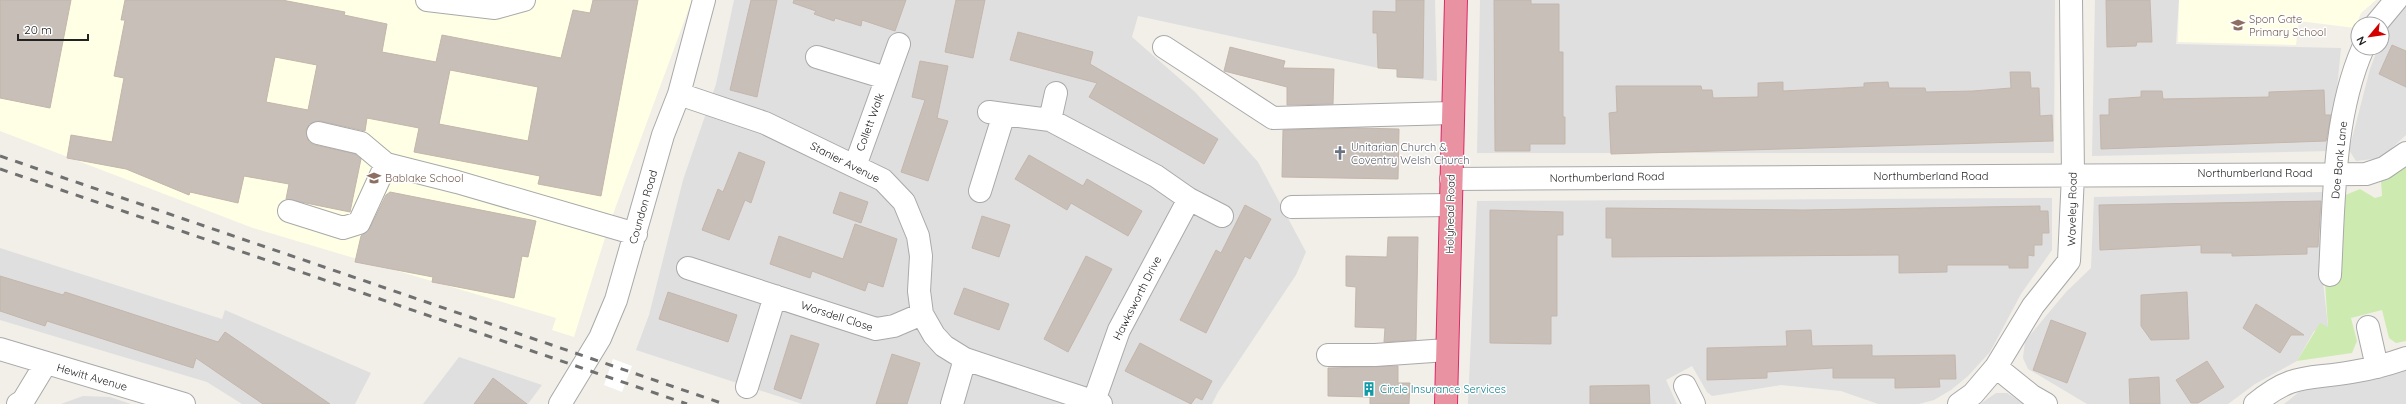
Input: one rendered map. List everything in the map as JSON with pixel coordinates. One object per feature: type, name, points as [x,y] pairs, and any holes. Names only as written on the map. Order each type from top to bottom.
[{"type":"highway","name":"Holyhead Road","points":[[1446,404],[1452,113],[1456,0]]},
{"type":"street","points":[[427,0],[495,8],[524,0]]},
{"type":"street","name":"Coundon Road","points":[[560,404],[583,369],[607,324],[636,234],[663,135],[679,94],[704,0]]},
{"type":"street","name":"Waveley Road","points":[[1959,404],[1973,394],[1996,367],[2034,306],[2069,261],[2071,252],[2073,175],[2071,0]]},
{"type":"street","name":"Collett Walk","points":[[855,166],[899,44]]},
{"type":"street","points":[[1164,47],[1273,118],[1452,113]]},
{"type":"street","name":"Doe Bank Lane","points":[[2330,275],[2336,173],[2347,94],[2360,56]]},
{"type":"street","name":"Collett Walk","points":[[817,57],[886,78]]},
{"type":"street","points":[[1050,120],[1056,93]]},
{"type":"street","name":"Stanier Avenue","points":[[679,94],[765,123],[883,180],[904,202],[913,220],[918,236],[921,256],[919,291],[922,314],[934,335],[944,346],[965,359],[1098,403]]},
{"type":"street","points":[[980,191],[996,113],[1050,120],[1156,176],[1189,199],[1222,216]]},
{"type":"street","points":[[318,133],[361,143],[386,164],[465,184],[636,234]]},
{"type":"street","name":"Northumberland Road","points":[[1451,179],[2366,174],[2384,168],[2406,153]]},
{"type":"street","points":[[289,211],[343,228],[359,223],[386,164]]},
{"type":"street","name":"Hawksworth Drive","points":[[1098,403],[1120,330],[1189,199]]},
{"type":"street","points":[[1292,208],[1450,204]]},
{"type":"street","name":"Worsdell Close","points":[[688,268],[876,329],[894,326],[922,314]]},
{"type":"street","points":[[747,387],[775,296]]},
{"type":"street","points":[[2368,327],[2377,367]]},
{"type":"street","name":"Hewitt Avenue","points":[[0,349],[184,404]]},
{"type":"street","points":[[1328,355],[1375,355],[1447,350]]},
{"type":"street","points":[[2255,404],[2268,393],[2287,382],[2308,376],[2351,372],[2377,367],[2406,358]]},
{"type":"street","points":[[952,404],[965,359]]},
{"type":"street","points":[[18,404],[23,401],[46,364]]},
{"type":"street","points":[[1996,367],[2032,396],[2046,404]]},
{"type":"shaded area","name":"Bablake School","points":[[0,0],[692,0],[609,225],[574,337],[552,330],[556,318],[253,228],[0,131]]},
{"type":"shaded area","points":[[734,0],[1435,0],[1437,81],[1397,77],[1397,69],[1378,68],[1138,16],[1132,37],[1195,92],[1258,162],[1306,252],[1296,275],[1218,392],[1212,404],[802,404],[636,350],[649,315],[683,180],[716,84]]},
{"type":"shaded area","points":[[1480,0],[2055,0],[2054,153],[1477,153]]},
{"type":"shaded area","points":[[2095,0],[2179,0],[2176,44],[2341,48],[2331,151],[2092,156]]},
{"type":"shaded area","name":"Spon Gate Primary School","points":[[2179,0],[2376,0],[2361,13],[2360,16],[2350,16],[2350,27],[2299,21],[2296,45],[2178,42]]},
{"type":"shaded area","points":[[2406,5],[2406,135],[2381,158],[2356,161],[2349,150],[2370,69],[2375,56],[2390,56],[2390,18]]},
{"type":"shaded area","points":[[2322,192],[2321,263],[2328,327],[2314,331],[2297,361],[2255,384],[2228,404],[2087,404],[2028,369],[2023,358],[2025,341],[2066,292],[2091,268],[2094,197]]},
{"type":"shaded area","points":[[2052,198],[2052,250],[2021,294],[1990,352],[1968,376],[1951,390],[1934,400],[1919,404],[1878,404],[1841,391],[1781,385],[1712,396],[1707,392],[1692,366],[1666,380],[1677,404],[1468,404],[1477,201]]},
{"type":"shaded area","points":[[0,248],[222,319],[225,310],[371,373],[355,404],[242,404],[207,382],[0,320]]},
{"type":"shaded area","points":[[459,357],[542,385],[528,404],[423,404]]},
{"type":"shaded area","points":[[2406,366],[2406,404],[2284,404],[2299,392]]},
{"type":"shaded area","points":[[1996,393],[2007,393],[2024,404],[1980,404]]},
{"type":"shaded area","points":[[83,396],[110,397],[131,404],[61,404]]},
{"type":"green space","points":[[2406,166],[2406,341],[2396,343],[2389,338],[2382,310],[2351,318],[2357,341],[2352,353],[2297,361],[2320,323],[2328,327],[2325,283],[2343,196],[2360,189],[2375,198],[2382,196],[2381,181]]},
{"type":"pier","points":[[613,359],[632,366],[622,392],[604,385]]},
{"type":"building","points":[[0,0],[71,0],[50,108],[0,98]]},
{"type":"building","points":[[125,0],[282,0],[345,12],[344,15],[387,24],[382,52],[436,62],[442,35],[561,58],[573,10],[590,13],[593,0],[638,0],[601,196],[538,184],[540,176],[414,152],[419,128],[367,118],[365,131],[320,121],[309,124],[306,131],[309,142],[315,145],[355,154],[361,159],[350,212],[286,199],[289,184],[244,176],[238,203],[190,192],[189,195],[126,169],[67,158],[71,135],[112,142],[124,78],[114,76],[125,20],[121,20]],"holes":[[[275,57],[317,65],[308,110],[266,102]],[[450,70],[538,87],[528,141],[439,124]]]},
{"type":"building","points":[[751,0],[777,0],[757,97],[730,90]]},
{"type":"building","points":[[794,0],[906,0],[895,31],[862,20],[861,26],[835,18],[834,21],[814,14],[816,11],[793,3]]},
{"type":"building","points":[[956,0],[985,0],[973,58],[945,52]]},
{"type":"building","points":[[1396,0],[1424,0],[1423,78],[1397,77],[1397,69],[1378,68],[1377,33],[1373,33],[1373,11],[1396,12]]},
{"type":"building","points":[[1494,0],[1531,0],[1531,4],[1559,4],[1559,52],[1563,52],[1563,117],[1565,117],[1565,144],[1530,144],[1530,151],[1495,151]]},
{"type":"building","points":[[2106,0],[2150,0],[2152,42],[2137,42],[2136,46],[2107,47]]},
{"type":"building","points":[[1018,32],[1093,52],[1090,64],[1218,139],[1204,164],[1089,97],[1097,83],[1010,60]]},
{"type":"building","points":[[2392,45],[2406,51],[2406,87],[2379,74],[2387,56],[2390,56]]},
{"type":"building","points":[[1230,47],[1285,61],[1283,68],[1334,69],[1333,104],[1287,105],[1287,87],[1224,71]]},
{"type":"building","points":[[920,61],[948,66],[937,118],[948,121],[928,181],[901,172],[925,100],[912,97]]},
{"type":"building","points":[[2010,72],[2030,72],[2031,88],[2039,88],[2040,116],[2052,115],[2053,141],[1611,154],[1609,113],[1617,112],[1616,86],[1701,86],[1702,90],[1712,90],[1713,98],[1758,97],[1758,83],[1783,82],[1783,91],[1864,87],[1864,83],[1888,82],[1889,88],[1925,88],[1926,92],[1973,91],[2011,88]]},
{"type":"building","points":[[2324,90],[2325,115],[2331,115],[2326,141],[2101,149],[2100,115],[2109,115],[2109,99],[2141,97],[2141,91],[2162,91],[2163,99],[2269,97],[2269,92]]},
{"type":"building","name":"Unitarian Church & Coventry Welsh Church","points":[[1358,128],[1399,129],[1398,179],[1282,177],[1283,130]]},
{"type":"building","points":[[739,152],[765,162],[751,203],[745,200],[729,240],[702,230],[718,189],[723,192]]},
{"type":"building","points":[[1029,155],[1083,186],[1087,179],[1142,211],[1128,236],[1071,203],[1067,210],[1015,179]]},
{"type":"building","points":[[390,192],[536,221],[528,257],[522,256],[514,298],[432,282],[433,277],[355,262],[361,236],[370,228],[386,195]]},
{"type":"building","points":[[840,192],[868,202],[861,223],[833,213]]},
{"type":"building","points":[[2321,201],[2318,247],[2307,247],[2307,254],[2232,256],[2232,253],[2201,253],[2201,245],[2100,250],[2099,205]]},
{"type":"building","points":[[1245,205],[1271,219],[1250,259],[1245,256],[1206,333],[1180,320],[1216,250],[1221,253]]},
{"type":"building","points":[[2040,206],[2040,211],[2048,211],[2049,233],[2042,233],[2042,245],[2034,245],[2034,256],[2028,255],[2028,268],[2009,268],[2009,265],[1947,265],[1947,272],[1899,273],[1899,255],[1612,257],[1612,238],[1606,238],[1606,208],[1804,210]]},
{"type":"building","points":[[1490,210],[1563,212],[1563,235],[1557,235],[1557,316],[1551,316],[1551,344],[1490,343]]},
{"type":"building","points":[[982,216],[1010,225],[999,257],[972,248]]},
{"type":"building","points":[[855,224],[897,239],[883,287],[868,282],[865,291],[812,271],[810,278],[770,264],[779,236],[843,259]]},
{"type":"building","points":[[1388,237],[1418,237],[1416,340],[1384,342],[1385,328],[1355,327],[1356,287],[1346,286],[1346,256],[1387,257]]},
{"type":"building","points":[[1086,256],[1112,269],[1068,352],[1044,339]]},
{"type":"building","points":[[0,276],[63,295],[65,292],[218,342],[225,332],[330,404],[263,404],[196,358],[193,368],[47,321],[45,326],[0,311]]},
{"type":"building","points":[[964,288],[1009,304],[999,330],[954,314]]},
{"type":"building","points":[[668,292],[737,315],[728,342],[659,319]]},
{"type":"building","points":[[2187,292],[2189,339],[2151,340],[2141,326],[2141,295]]},
{"type":"building","points":[[2256,304],[2304,335],[2291,335],[2280,353],[2243,328]]},
{"type":"building","points":[[2051,320],[2086,333],[2067,383],[2033,370]]},
{"type":"building","points":[[1811,330],[1812,346],[1872,345],[1872,356],[1955,355],[1956,379],[1939,379],[1940,387],[1895,388],[1895,378],[1833,378],[1833,368],[1767,372],[1767,378],[1707,380],[1707,348],[1787,346],[1786,331]]},
{"type":"building","points":[[791,335],[819,344],[801,399],[774,389]]},
{"type":"building","points":[[1140,343],[1212,381],[1202,400],[1196,397],[1191,404],[1125,371]]},
{"type":"building","points":[[892,354],[920,363],[907,404],[876,404]]},
{"type":"building","points":[[2207,361],[2224,387],[2198,403],[2191,403],[2176,380]]},
{"type":"building","name":"Circle Insurance Services","points":[[1398,366],[1398,383],[1410,383],[1409,404],[1370,404],[1370,397],[1328,396],[1328,368]]},
{"type":"building","points":[[2159,377],[2160,404],[2130,404],[2129,379]]},
{"type":"building","points":[[493,378],[527,404],[474,404]]},
{"type":"building","points":[[1649,385],[1650,404],[1590,404],[1590,386]]},
{"type":"railway","points":[[0,156],[724,404]]},
{"type":"railway","points":[[0,169],[687,404]]},
{"type":"place","name":"Spon Gate Primary School","points":[[2238,25]]},
{"type":"place","name":"Unitarian Church & Coventry Welsh Church","points":[[1340,153]]},
{"type":"place","name":"Bablake School","points":[[374,178]]},
{"type":"place","name":"Circle Insurance Services","points":[[1369,389]]}]
